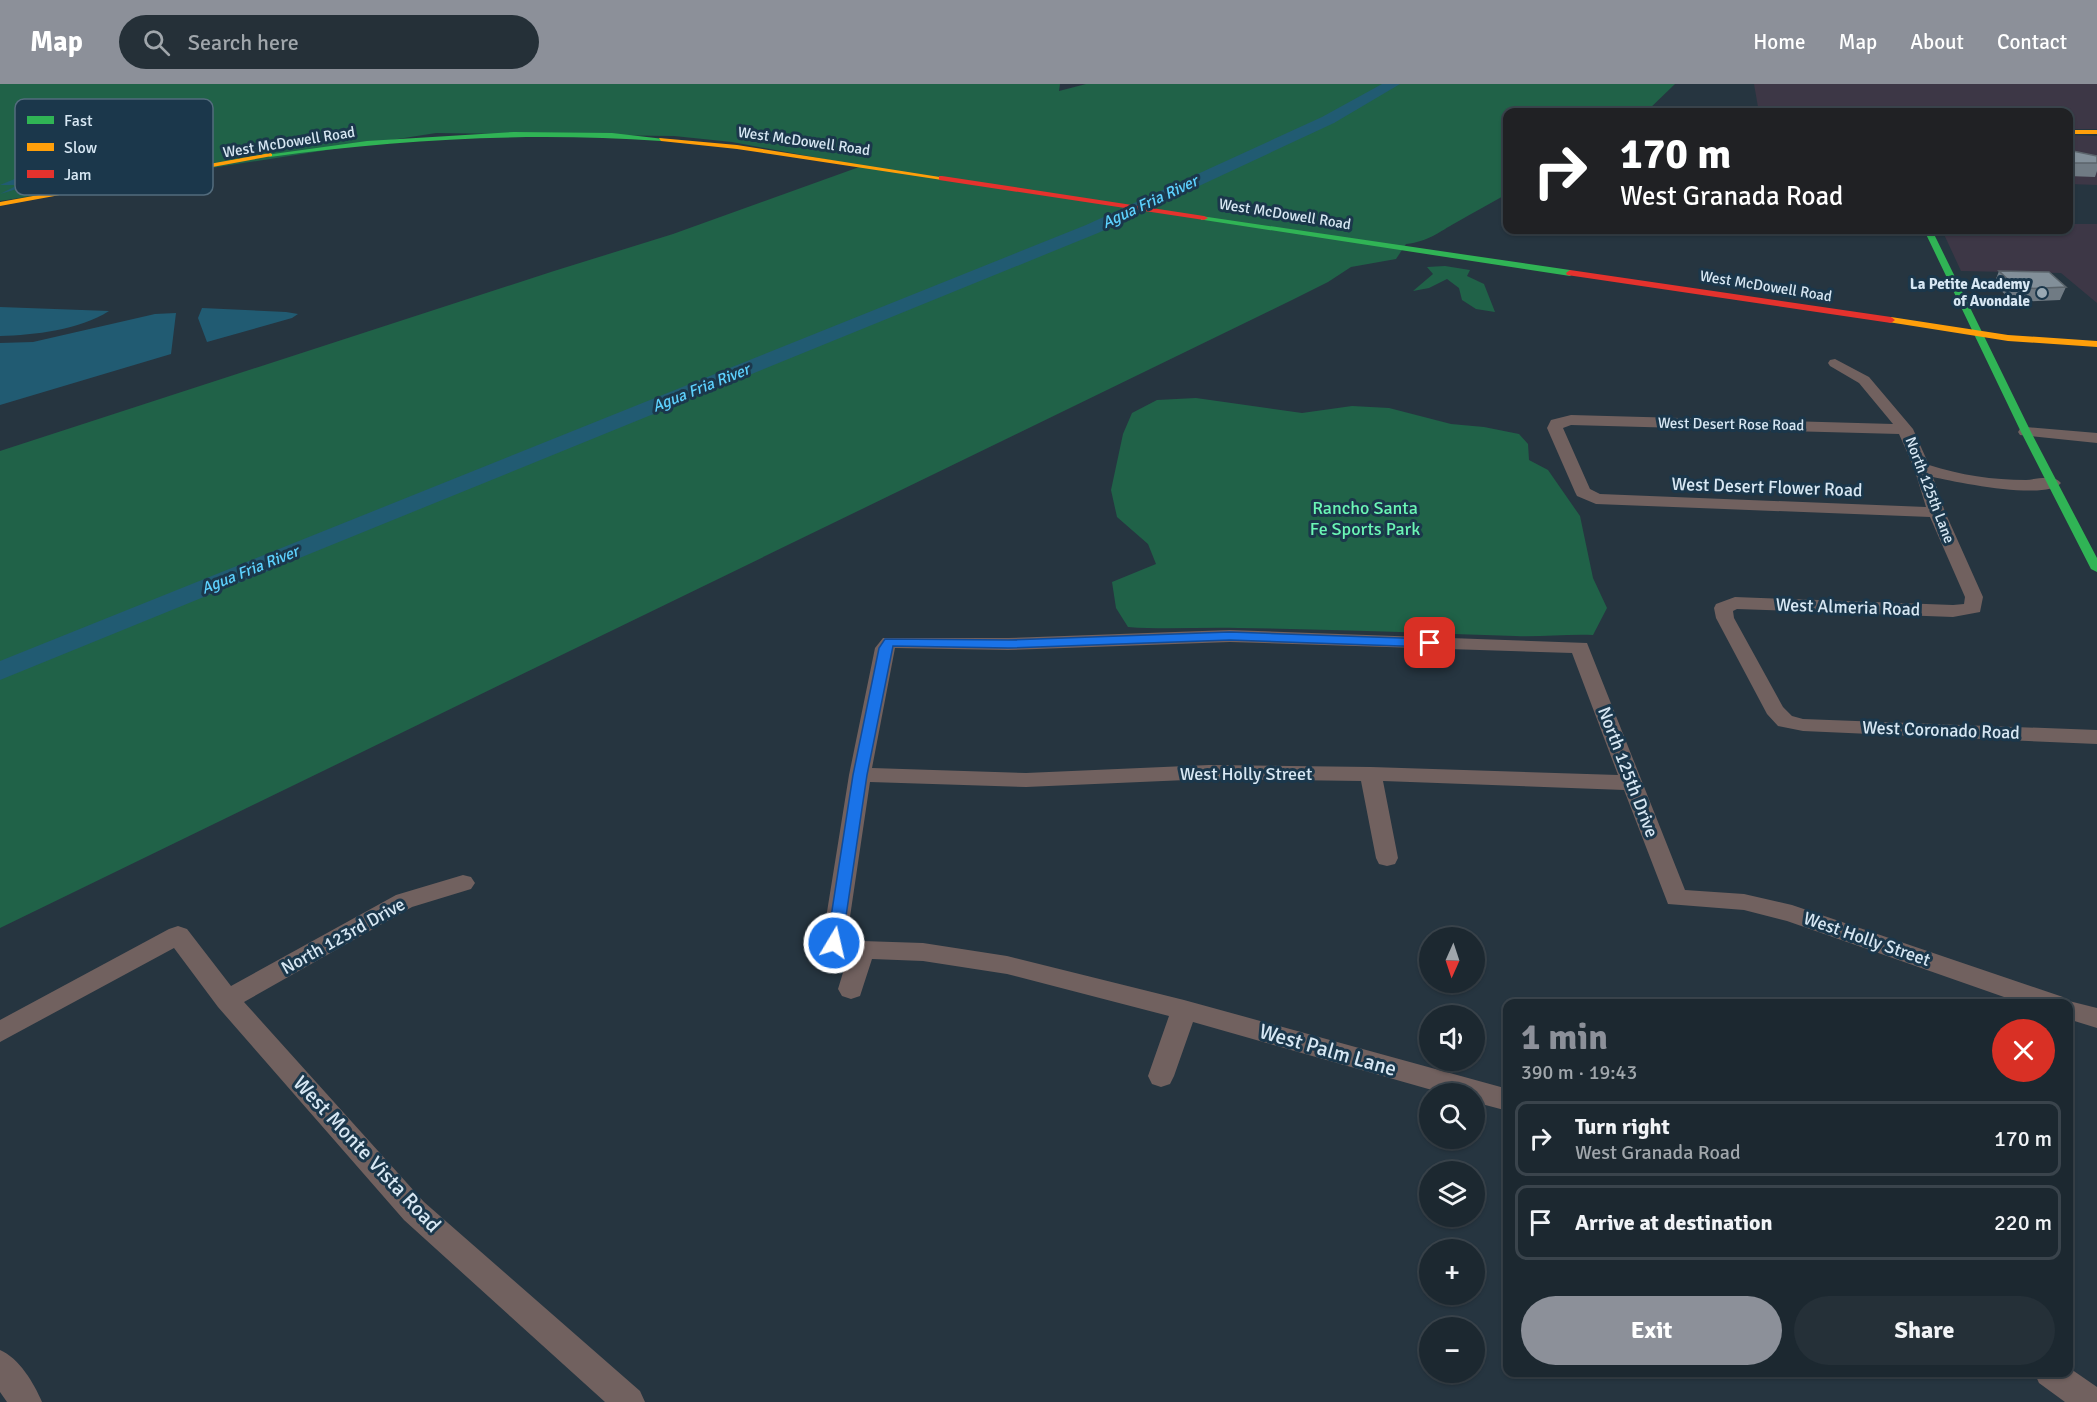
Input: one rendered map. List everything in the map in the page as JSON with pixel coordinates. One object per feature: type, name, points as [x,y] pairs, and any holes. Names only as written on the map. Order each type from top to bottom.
[{"type":"main road","points":[[2073,132],[2097,132]]},
{"type":"main road","name":"West McDowell Road","points":[[213,166],[300,151],[416,138],[495,133],[586,134],[670,139],[1890,321],[1978,332],[2008,339],[2097,344]]},
{"type":"main road","name":"West McDowell Road","points":[[213,171],[290,157],[385,144],[515,134]]},
{"type":"main road","name":"West McDowell Road","points":[[0,204],[51,195]]},
{"type":"main road","name":"West McDowell Road","points":[[0,210],[82,195]]},
{"type":"main road","points":[[1930,234],[2026,432],[2097,569]]},
{"type":"main road","name":"West McDowell Road","points":[[1978,332],[2002,329],[2097,335]]},
{"type":"street","name":"North 125th Lane","points":[[1835,363],[1864,380],[1905,429],[1922,468],[1936,512],[1974,597],[1973,608]]},
{"type":"street","name":"West Desert Rose Road","points":[[1596,499],[1582,492],[1555,428],[1556,423],[1570,420],[1905,429]]},
{"type":"street","points":[[2026,432],[2097,438]]},
{"type":"street","points":[[1922,468],[1944,476],[2029,486],[2053,483]]},
{"type":"street","name":"West Desert Flower Road","points":[[1596,499],[1936,512]]},
{"type":"street","name":"West Almeria Road","points":[[1785,722],[1774,710],[1725,618],[1723,608],[1735,603],[1953,611],[1973,608]]},
{"type":"street","name":"North 125th Drive","points":[[860,775],[885,648],[890,642],[1008,644],[1230,636],[1580,647],[1676,898]]},
{"type":"street","name":"West Coronado Road","points":[[1785,722],[1803,725],[2097,736]]},
{"type":"street","name":"West Holly Street","points":[[860,775],[1026,780],[1209,772],[1371,774],[1632,783]]},
{"type":"street","points":[[1371,774],[1387,858]]},
{"type":"street","name":"West Palm Lane","points":[[860,775],[834,943],[862,950],[923,952],[1007,965],[1184,1010],[1503,1099]]},
{"type":"street","name":"North 123rd Drive","points":[[227,1000],[404,901],[463,884]]},
{"type":"street","name":"West Holly Street","points":[[1676,898],[1744,902],[1792,914],[2039,999]]},
{"type":"street","name":"West Monte Vista Road","points":[[0,1032],[178,935],[227,1000],[414,1211],[629,1402]]},
{"type":"street","points":[[851,989],[862,950]]},
{"type":"street","points":[[1161,1076],[1184,1010]]},
{"type":"street","points":[[2073,1011],[2097,1018]]},
{"type":"street","points":[[0,1365],[26,1402]]},
{"type":"street","points":[[2057,1377],[2091,1402]]},
{"type":"shaded area","points":[[1754,84],[2097,84],[2097,129],[2073,129],[2073,108],[1758,107]]},
{"type":"shaded area","points":[[2073,135],[2097,136],[2097,185],[2073,184]]},
{"type":"shaded area","points":[[2073,224],[2097,224],[2097,303],[2061,273],[1961,271],[1944,234],[2073,234]]},
{"type":"green space","points":[[0,84],[1060,84],[1059,91],[1086,84],[1675,84],[1650,108],[1503,108],[1503,196],[1433,236],[1406,244],[1396,259],[1351,267],[1328,282],[1292,300],[0,928],[0,451],[673,234],[862,166],[732,142],[674,136],[436,133],[213,168],[213,99],[15,99],[15,195],[38,195],[0,201]]},
{"type":"green space","points":[[1445,266],[1470,270],[1467,276],[1484,284],[1495,312],[1476,309],[1462,300],[1459,288],[1447,279],[1429,288],[1413,291],[1433,274],[1427,267]]},
{"type":"green space","name":"Rancho Santa Fe Sports Park","points":[[1196,398],[1302,413],[1352,406],[1389,408],[1451,424],[1484,427],[1519,434],[1528,444],[1529,460],[1548,470],[1580,516],[1593,578],[1607,608],[1593,635],[1525,636],[1307,629],[1128,627],[1116,608],[1112,582],[1156,564],[1148,544],[1117,517],[1111,490],[1123,434],[1132,413],[1157,400]]},
{"type":"water","points":[[15,179],[15,185],[0,185]]},
{"type":"water","points":[[15,186],[15,190],[0,194]]},
{"type":"water","points":[[0,307],[109,311],[71,327],[0,336]]},
{"type":"water","points":[[202,308],[298,314],[292,318],[207,342],[198,318]]},
{"type":"water","points":[[176,313],[171,354],[0,405],[0,343],[33,342],[155,314]]},
{"type":"building","points":[[2073,151],[2097,156],[2097,163],[2073,163]]},
{"type":"building","points":[[1999,271],[2049,272],[2066,287],[2018,289]]},
{"type":"waterway","name":"Agua Fria River","points":[[0,671],[1092,229],[1328,120],[1393,84]]},
{"type":"traffic: fast","points":[[270,155],[367,143],[465,135],[563,134],[661,139]]},
{"type":"traffic: fast","points":[[1204,218],[1570,273]]},
{"type":"traffic: fast","points":[[1930,234],[2026,432],[2097,569]]},
{"type":"traffic: slow","points":[[2073,132],[2097,132]]},
{"type":"traffic: slow","points":[[661,139],[737,147],[942,178]]},
{"type":"traffic: slow","points":[[213,165],[270,155]]},
{"type":"traffic: slow","points":[[0,204],[50,195]]},
{"type":"traffic: slow","points":[[1891,320],[2008,338],[2097,344]]},
{"type":"traffic: jam","points":[[942,178],[1204,218]]},
{"type":"traffic: jam","points":[[1570,273],[1891,320]]},
{"type":"place","name":"La Petite Academy of Avondale","points":[[2042,293]]},
{"type":"route","points":[[834,943],[860,775],[885,648],[890,642],[1008,644],[1230,636],[1430,643]]}]
